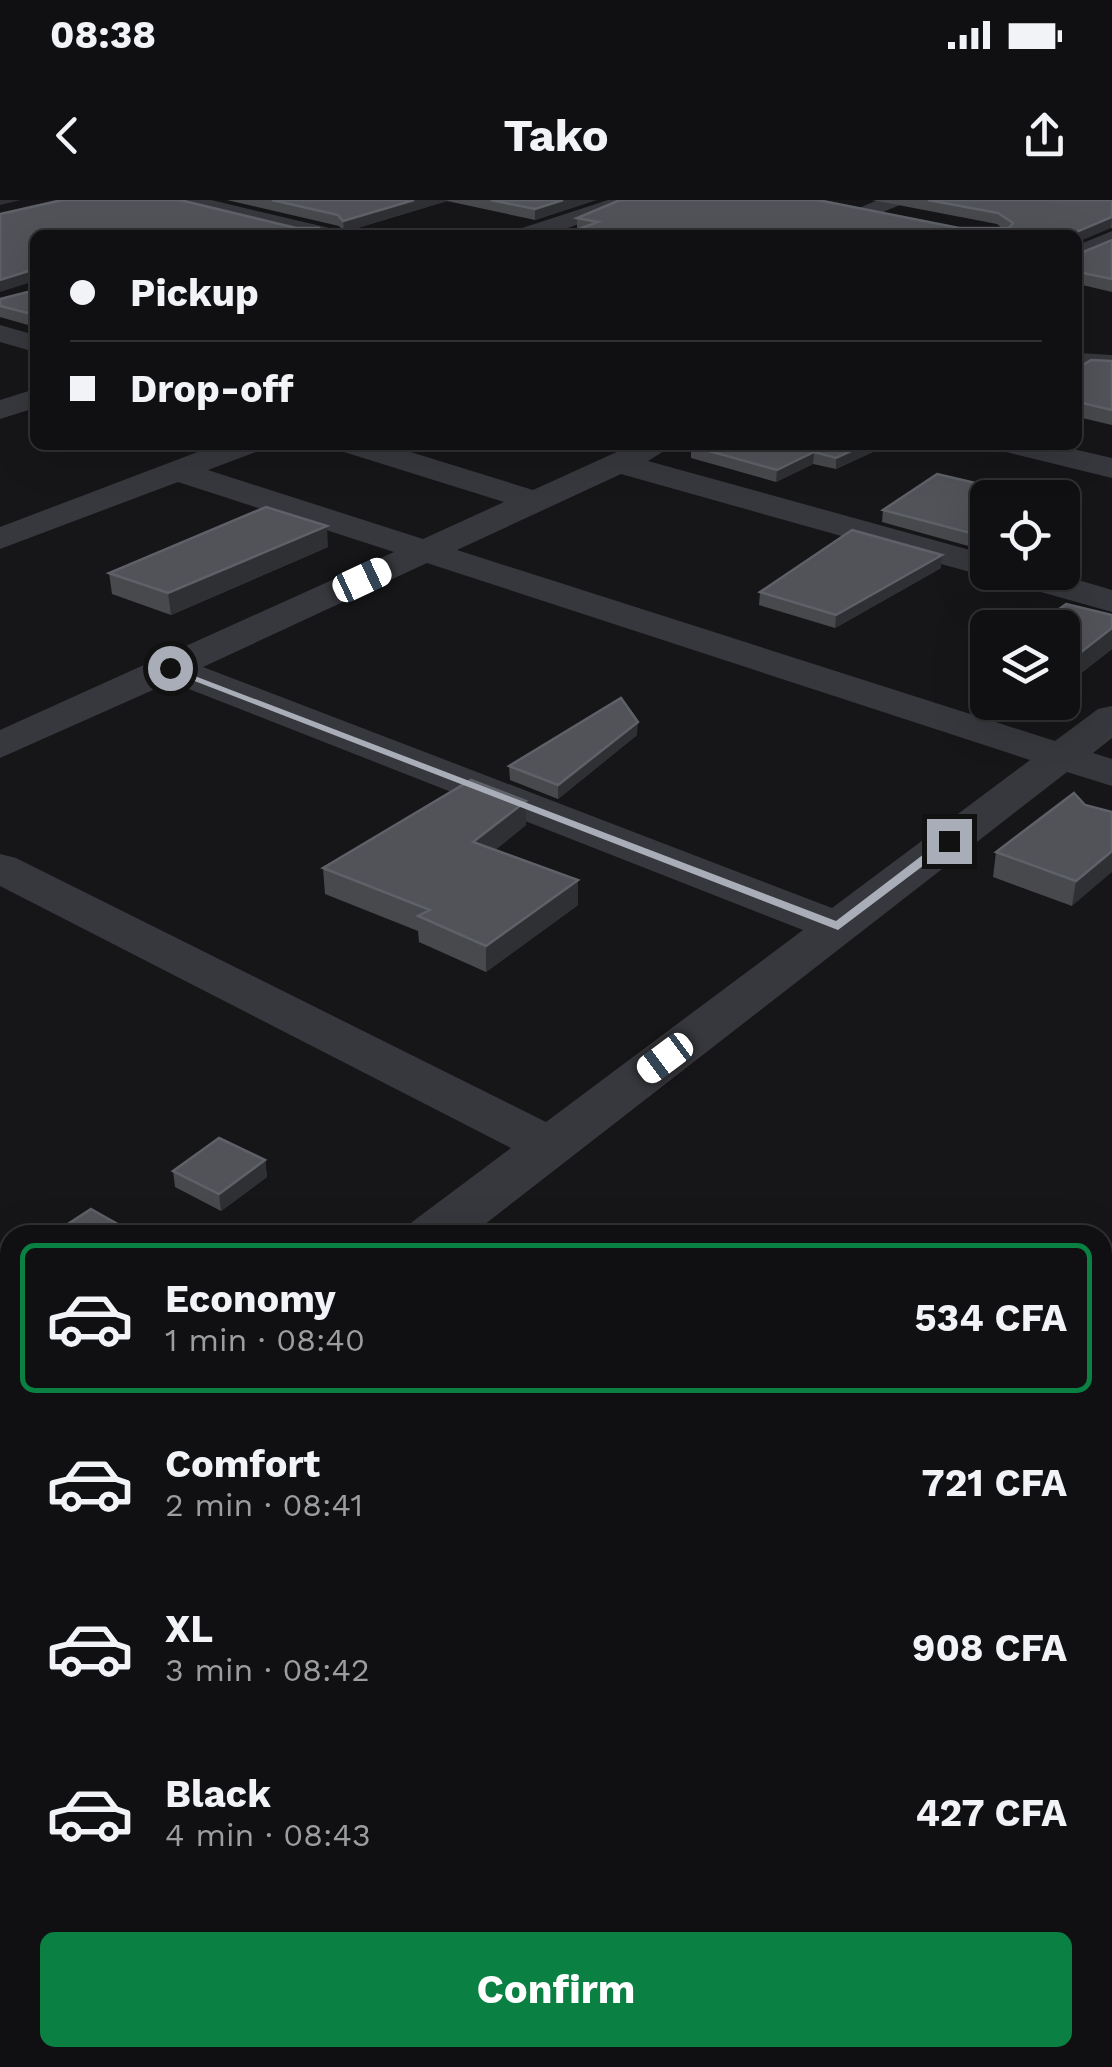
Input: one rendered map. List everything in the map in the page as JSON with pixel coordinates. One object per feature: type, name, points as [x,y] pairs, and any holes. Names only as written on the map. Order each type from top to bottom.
[{"type":"street","points":[[181,200],[308,230]]},
{"type":"street","points":[[540,230],[631,200]]},
{"type":"street","points":[[817,200],[872,211],[904,209]]},
{"type":"street","points":[[247,230],[322,209]]},
{"type":"street","points":[[820,230],[872,211]]},
{"type":"street","points":[[1082,261],[1112,238]]},
{"type":"street","points":[[0,333],[30,342]]},
{"type":"street","points":[[1082,362],[1112,364]]},
{"type":"street","points":[[0,410],[30,400]]},
{"type":"street","points":[[0,539],[232,450]]},
{"type":"street","points":[[372,450],[534,502]]},
{"type":"street","points":[[0,745],[647,450]]},
{"type":"street","points":[[1038,450],[1112,468]]},
{"type":"street","points":[[618,463],[970,561]]},
{"type":"street","points":[[176,471],[1112,773]]},
{"type":"street","points":[[1073,590],[1112,601]]},
{"type":"street","points":[[170,668],[838,926]]},
{"type":"street","points":[[446,1225],[1112,718]]},
{"type":"street","points":[[0,868],[550,1146]]},
{"type":"building","points":[[62,200],[180,200],[296,228],[320,228],[30,230],[30,271],[0,280],[0,214]]},
{"type":"building","points":[[272,200],[414,200],[343,221],[338,215]]},
{"type":"building","points":[[491,200],[563,200],[535,209]]},
{"type":"building","points":[[620,200],[818,200],[959,228],[1009,228],[1013,223],[998,213],[928,200],[1112,200],[1112,217],[1081,230],[576,230],[598,222],[577,218]]},
{"type":"building","points":[[1112,240],[1112,279],[1082,273],[1082,253]]},
{"type":"building","points":[[30,291],[30,314],[0,306],[0,299]]},
{"type":"building","points":[[1091,360],[1112,361],[1112,410],[1082,403],[1082,366]]},
{"type":"building","points":[[705,450],[853,450],[836,458],[814,452],[777,470]]},
{"type":"building","points":[[937,474],[970,482],[970,533],[883,510]]},
{"type":"building","points":[[266,507],[327,526],[168,593],[109,573]]},
{"type":"building","points":[[852,530],[942,555],[836,615],[760,592]]},
{"type":"building","points":[[1066,604],[1112,615],[1112,628],[1080,653],[1080,610],[1058,610]]},
{"type":"building","points":[[621,698],[638,722],[558,785],[509,766]]},
{"type":"building","points":[[471,780],[526,801],[473,842],[578,880],[486,946],[418,916],[430,910],[323,868]]},
{"type":"building","points":[[1074,793],[1085,805],[1112,812],[1112,851],[1076,881],[996,852]]},
{"type":"building","points":[[219,1138],[265,1160],[219,1194],[173,1171]]},
{"type":"building","points":[[91,1209],[119,1225],[66,1225]]},
{"type":"route","points":[[170,668],[838,926],[949,841]]}]
